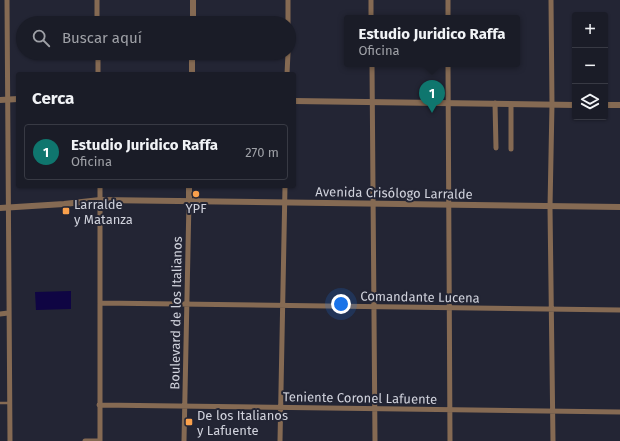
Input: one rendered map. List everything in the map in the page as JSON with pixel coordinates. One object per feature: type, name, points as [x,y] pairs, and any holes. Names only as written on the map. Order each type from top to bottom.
[{"type":"street","points":[[7,0],[10,441]]},
{"type":"street","points":[[97,0],[98,16]]},
{"type":"street","points":[[193,0],[193,16]]},
{"type":"street","points":[[288,0],[288,16]]},
{"type":"street","points":[[371,0],[371,15]]},
{"type":"street","points":[[448,0],[448,15]]},
{"type":"street","points":[[551,0],[552,104],[550,207],[553,441]]},
{"type":"street","points":[[98,60],[98,72]]},
{"type":"street","points":[[192,60],[192,72]]},
{"type":"street","points":[[287,72],[288,60]]},
{"type":"street","points":[[372,67],[375,441]]},
{"type":"street","points":[[448,67],[450,441]]},
{"type":"street","points":[[0,100],[16,99]]},
{"type":"street","points":[[296,101],[572,105]]},
{"type":"street","points":[[495,103],[496,148]]},
{"type":"street","points":[[511,104],[511,149]]},
{"type":"street","points":[[608,105],[620,105]]},
{"type":"street","points":[[85,441],[100,441],[100,188]]},
{"type":"street","name":"Boulevard de los Italianos","points":[[184,441],[189,188]]},
{"type":"street","points":[[280,441],[286,188]]},
{"type":"street","name":"Avenida Crisólogo Larralde","points":[[0,208],[100,200],[189,200],[374,205],[620,207]]},
{"type":"street","name":"Comandante Lucena","points":[[100,303],[620,310]]},
{"type":"street","points":[[0,314],[8,313]]},
{"type":"street","name":"Teniente Coronel Lafuente","points":[[99,405],[375,410],[620,412]]},
{"type":"lane","points":[[0,403],[9,403]]},
{"type":"shaded area","points":[[71,291],[71,309],[36,310],[35,292]]},
{"type":"place","name":"Estudio Juridico Raffa","points":[[432,113]]},
{"type":"place","name":"YPF","points":[[196,194]]},
{"type":"place","name":"Larralde y Matanza","points":[[66,211]]},
{"type":"place","name":"De los Italianos y Lafuente","points":[[189,422]]}]
